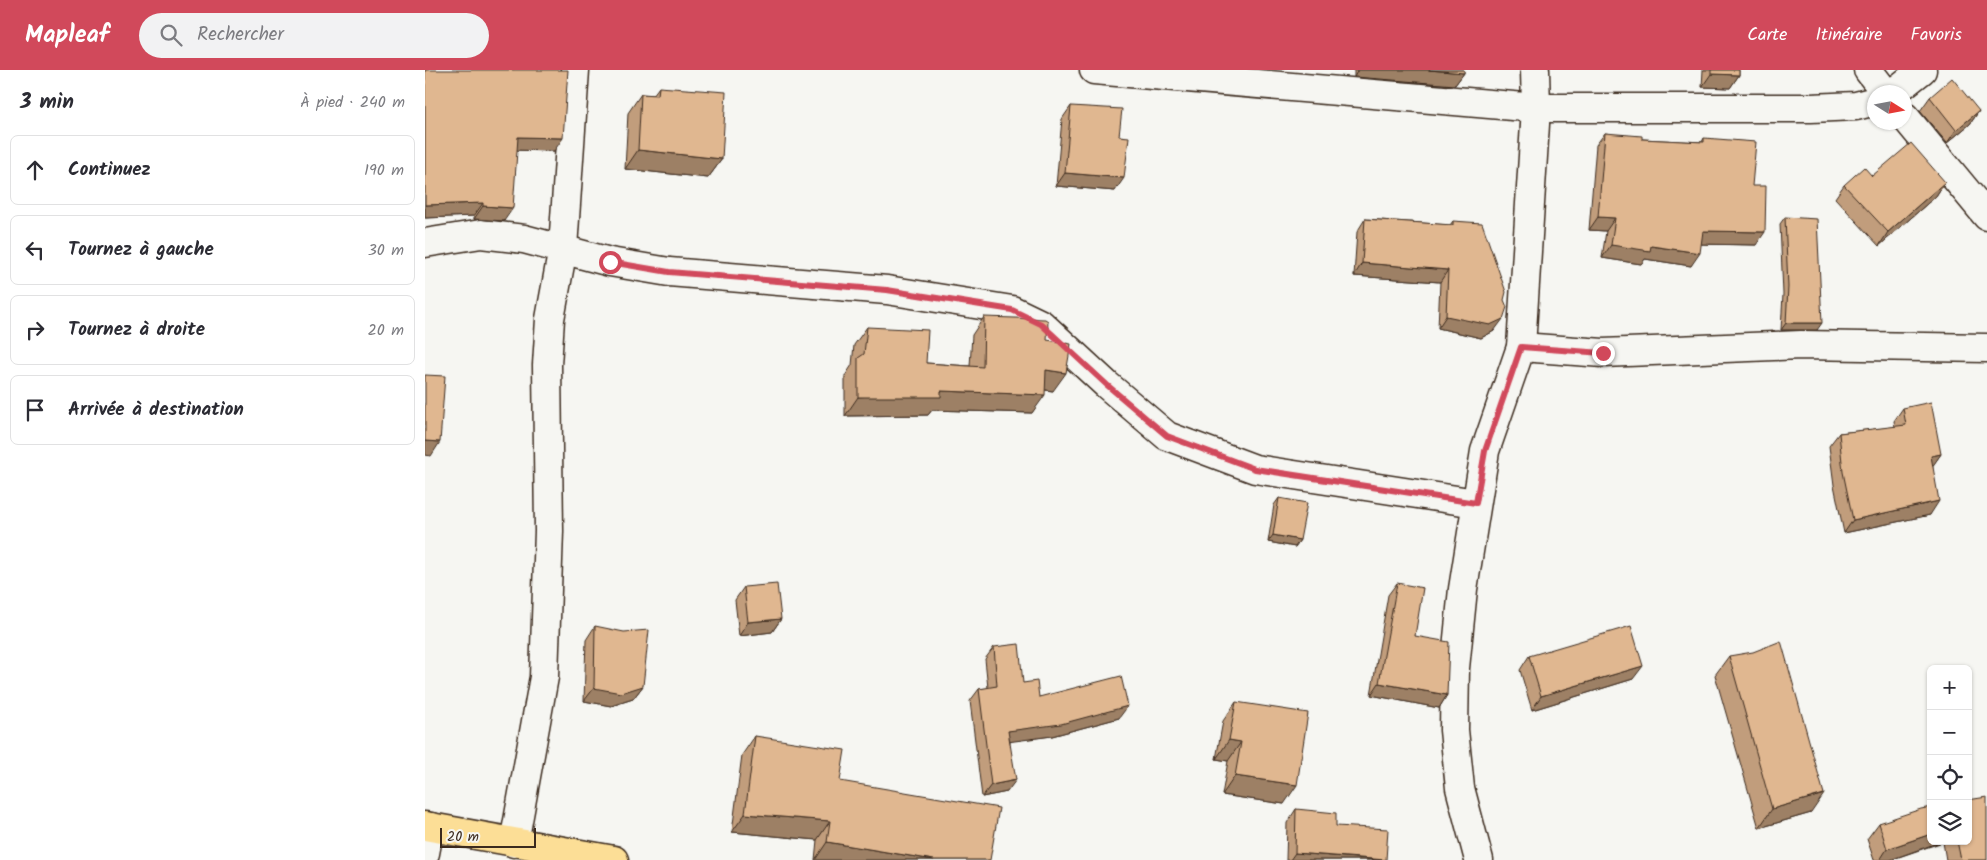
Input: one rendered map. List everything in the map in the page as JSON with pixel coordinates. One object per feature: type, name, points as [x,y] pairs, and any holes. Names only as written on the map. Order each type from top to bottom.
[{"type":"highway","points":[[428,826],[614,860]]},
{"type":"street","points":[[514,843],[544,676],[549,531],[547,365],[550,319],[563,248],[575,70]]},
{"type":"street","points":[[1094,70],[1535,108],[1811,108],[1856,106],[1867,103]]},
{"type":"street","points":[[1479,860],[1459,788],[1454,730],[1455,668],[1476,503],[1485,451],[1521,347],[1535,108],[1535,70]]},
{"type":"street","points":[[1868,70],[1880,85]]},
{"type":"street","points":[[1903,85],[1921,70]]},
{"type":"street","points":[[1912,125],[1987,216]]},
{"type":"street","points":[[425,243],[481,234],[524,239],[610,262],[669,272],[887,290],[1012,310],[1041,324],[1107,385],[1167,436],[1255,469],[1476,503]]},
{"type":"street","points":[[1521,347],[1603,353],[1801,345],[1987,348]]},
{"type":"street","points":[[425,854],[428,826]]},
{"type":"building","points":[[425,70],[568,70],[563,138],[518,137],[513,208],[483,206],[483,203],[425,205]]},
{"type":"building","points":[[1429,70],[1464,70],[1464,73]]},
{"type":"building","points":[[1711,70],[1739,70],[1739,75],[1711,74]]},
{"type":"building","points":[[1952,78],[1979,111],[1956,130],[1930,97]]},
{"type":"building","points":[[659,87],[726,92],[722,159],[638,150],[641,94],[658,95]]},
{"type":"building","points":[[1071,106],[1122,109],[1119,136],[1129,137],[1124,178],[1065,173]]},
{"type":"building","points":[[1605,133],[1642,136],[1642,139],[1704,142],[1704,138],[1756,142],[1752,186],[1766,186],[1765,232],[1703,231],[1700,253],[1651,246],[1650,251],[1611,245],[1615,218],[1598,217]]},
{"type":"building","points":[[1911,143],[1945,182],[1888,232],[1844,185],[1864,167],[1872,176]]},
{"type":"building","points":[[1785,217],[1817,219],[1822,323],[1786,323],[1788,287]]},
{"type":"building","points":[[1365,219],[1453,225],[1453,221],[1482,223],[1506,292],[1504,300],[1507,307],[1503,319],[1490,325],[1446,316],[1448,270],[1362,263]]},
{"type":"building","points":[[984,317],[1045,319],[1048,321],[1047,340],[1071,344],[1066,373],[1046,370],[1045,395],[941,391],[941,397],[858,397],[858,358],[864,354],[867,327],[928,330],[926,363],[983,367]]},
{"type":"building","points":[[425,375],[445,376],[440,442],[425,441]]},
{"type":"building","points":[[1931,402],[1941,454],[1931,456],[1939,501],[1853,520],[1843,472],[1839,433],[1906,425],[1903,408]]},
{"type":"building","points":[[1279,498],[1307,503],[1300,540],[1273,535]]},
{"type":"building","points":[[1397,583],[1423,588],[1415,636],[1449,642],[1447,695],[1379,683]]},
{"type":"building","points":[[777,584],[781,619],[748,622],[744,587]]},
{"type":"building","points":[[595,626],[624,632],[649,630],[643,686],[621,693],[594,688]]},
{"type":"building","points":[[1631,626],[1643,666],[1541,696],[1529,656]]},
{"type":"building","points":[[1781,641],[1824,794],[1772,809],[1729,656],[1753,652]]},
{"type":"building","points":[[1019,644],[1023,683],[1037,681],[1039,697],[1121,676],[1128,706],[1061,724],[1008,731],[1016,780],[991,785],[979,689],[997,686],[994,647]]},
{"type":"building","points":[[1236,702],[1308,713],[1297,785],[1235,776],[1241,742],[1229,740]]},
{"type":"building","points":[[755,736],[845,750],[840,781],[999,808],[990,860],[934,860],[827,842],[830,821],[745,814]]},
{"type":"building","points":[[1987,797],[1987,860],[1961,860],[1958,845],[1972,845],[1972,799]]},
{"type":"building","points":[[1927,808],[1927,835],[1887,849],[1879,823]]},
{"type":"building","points":[[1296,809],[1336,813],[1336,826],[1388,829],[1386,860],[1295,853]]},
{"type":"route","points":[[610,262],[669,272],[887,290],[1012,310],[1028,316],[1041,324],[1107,385],[1167,436],[1255,469],[1476,503],[1485,451],[1521,347],[1603,353]]}]
